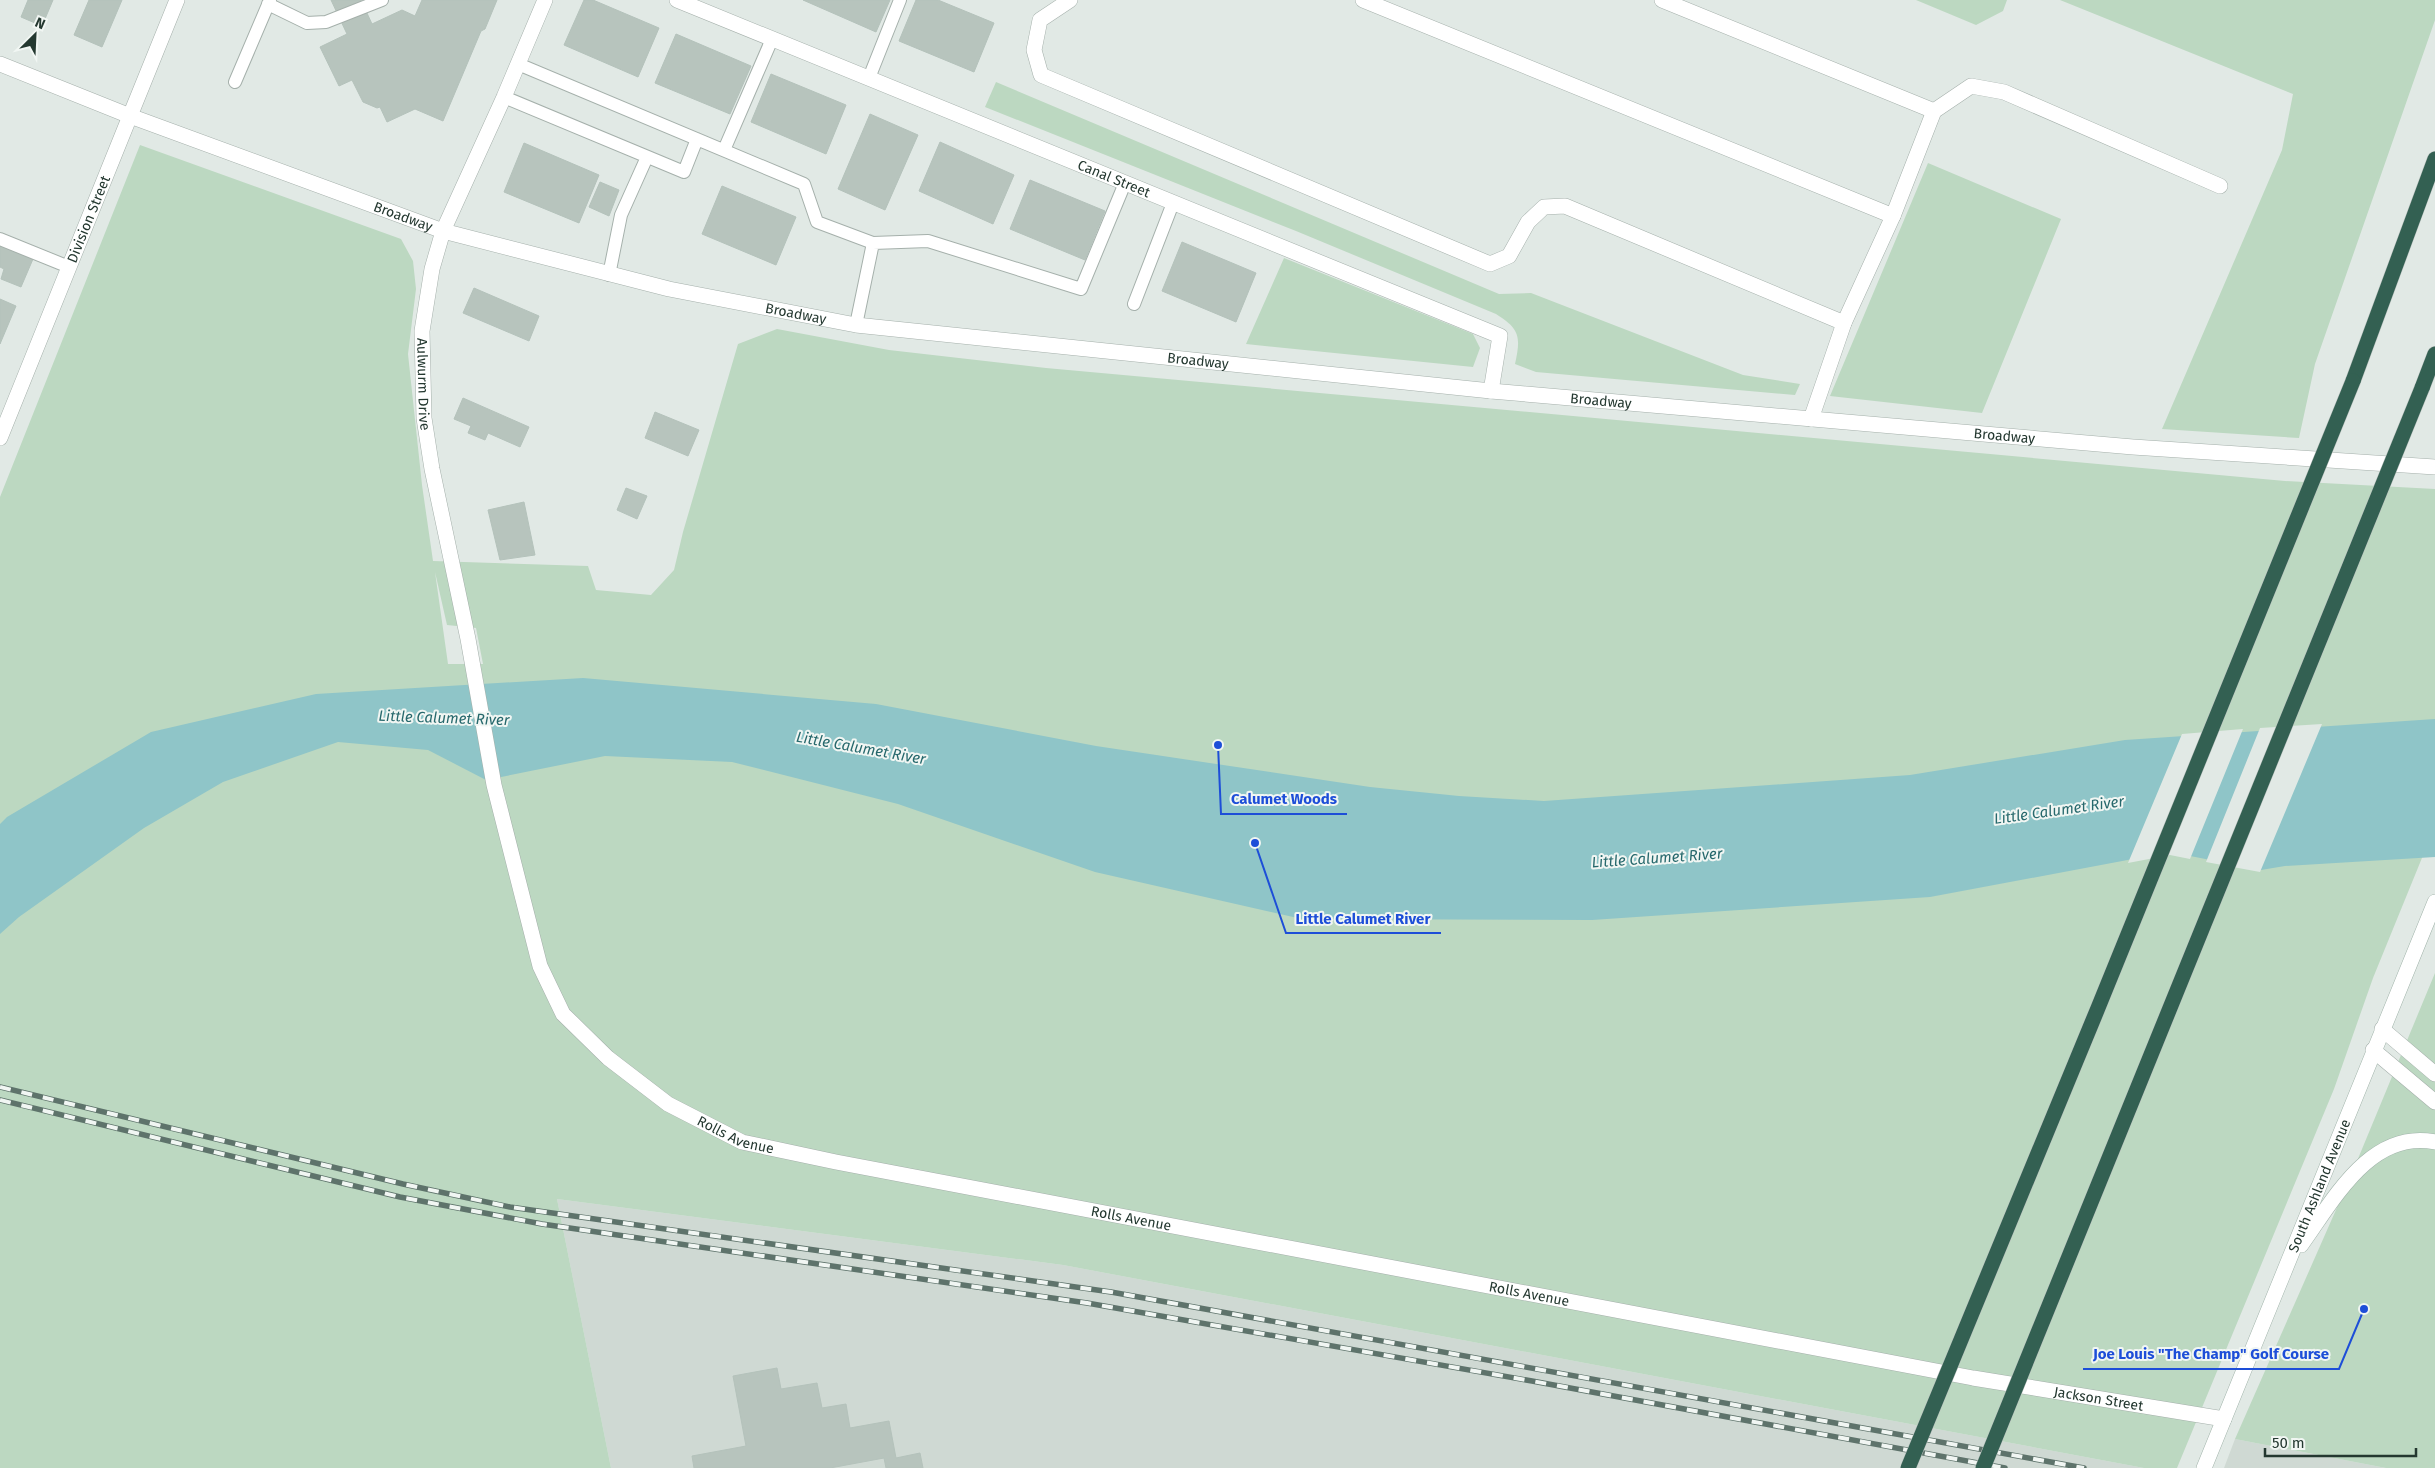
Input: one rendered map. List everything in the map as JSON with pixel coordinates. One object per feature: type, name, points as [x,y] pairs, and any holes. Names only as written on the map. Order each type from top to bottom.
[{"type":"highway","points":[[1908,1468],[2353,381],[2435,159]]},
{"type":"highway","points":[[1983,1468],[2435,354]]},
{"type":"street","name":"Division Street","points":[[0,438],[4,415],[69,267],[177,0]]},
{"type":"street","name":"Aulwurm Drive","points":[[494,785],[468,639],[432,469],[424,418],[422,331],[432,269],[443,231],[504,97],[545,0]]},
{"type":"street","points":[[1070,0],[1040,20],[1034,50],[1041,75],[1490,264],[1508,256],[1528,222],[1544,206],[1565,206],[1844,323]]},
{"type":"street","points":[[1363,0],[1892,216]]},
{"type":"street","points":[[1662,0],[1934,111]]},
{"type":"street","name":"Canal Street","points":[[681,1],[1500,336],[1491,391]]},
{"type":"street","name":"Broadway","points":[[0,64],[130,116],[443,231],[669,289],[856,325],[1491,391],[2269,458],[2435,467]]},
{"type":"street","points":[[1811,418],[1844,323],[1892,216],[1934,111],[1971,86],[2004,92],[2220,186]]},
{"type":"street","name":"Rolls Avenue","points":[[494,785],[540,966],[562,1014],[608,1058],[668,1104],[742,1142],[845,1164],[1973,1378]]},
{"type":"street","name":"South Ashland Avenue","points":[[2204,1468],[2434,904]]},
{"type":"street","points":[[2382,1028],[2435,1074]]},
{"type":"street","points":[[2373,1050],[2435,1102]]},
{"type":"street","points":[[2286,1264],[2350,1178],[2371,1158],[2388,1147],[2407,1141],[2435,1142]]},
{"type":"street","name":"Jackson Street","points":[[1973,1378],[2224,1419]]},
{"type":"lane","points":[[235,82],[269,2],[307,22],[326,22],[382,0]]},
{"type":"lane","points":[[869,78],[900,0]]},
{"type":"lane","points":[[724,150],[772,39]]},
{"type":"lane","points":[[518,64],[804,184],[817,222],[873,243],[928,241],[1081,289],[1125,183]]},
{"type":"lane","points":[[504,97],[684,172],[696,139]]},
{"type":"lane","points":[[608,274],[621,215],[647,157]]},
{"type":"lane","points":[[1134,304],[1173,203]]},
{"type":"lane","points":[[0,239],[69,267]]},
{"type":"lane","points":[[856,325],[873,243]]},
{"type":"shaded area","points":[[557,1199],[1063,1265],[2144,1468],[611,1468]]},
{"type":"shaded area","points":[[2235,1439],[2386,1468],[2224,1468]]},
{"type":"green space","points":[[1916,0],[2007,0],[2003,11],[1976,25]]},
{"type":"green space","points":[[2060,0],[2435,0],[2435,20],[2315,364],[2299,438],[2162,429],[2282,150],[2293,94]]},
{"type":"green space","points":[[996,82],[1499,294],[1531,293],[1743,375],[1800,384],[1795,395],[1536,372],[1515,364],[1518,347],[1517,334],[1510,324],[1496,314],[1296,231],[985,107]]},
{"type":"green space","points":[[140,145],[401,239],[413,261],[416,289],[408,354],[422,485],[433,561],[588,566],[596,590],[651,595],[674,570],[683,532],[738,344],[777,329],[889,350],[1046,368],[2285,481],[2435,489],[2435,826],[2373,978],[2334,1089],[2177,1468],[2144,1468],[1063,1265],[557,1199],[611,1468],[0,1468],[0,497]],"holes":[[[435,572],[447,625],[476,628],[483,664],[448,664]]]},
{"type":"green space","points":[[1928,163],[2061,219],[1982,413],[1830,396]]},
{"type":"green space","points":[[1284,258],[1473,334],[1480,348],[1473,367],[1246,344]]},
{"type":"green space","points":[[2435,973],[2435,1468],[2386,1468],[2235,1439],[2350,1178]]},
{"type":"water","points":[[583,678],[876,704],[1096,746],[1370,787],[1459,796],[1544,801],[1910,775],[2125,740],[2435,719],[2435,857],[2285,866],[2261,870],[2170,852],[1930,897],[1592,920],[1302,919],[1095,872],[898,804],[732,762],[605,756],[486,780],[428,750],[338,742],[223,782],[144,828],[19,917],[0,934],[0,824],[7,817],[151,732],[316,694]]},
{"type":"pier","points":[[2322,724],[2260,872],[2206,862],[2260,728]]},
{"type":"pier","points":[[2243,729],[2190,859],[2170,855],[2128,863],[2182,734]]},
{"type":"building","points":[[28,0],[53,0],[42,26],[21,17]]},
{"type":"building","points":[[89,0],[122,0],[102,47],[74,35]]},
{"type":"building","points":[[331,0],[361,0],[372,24],[402,10],[415,16],[422,0],[497,0],[485,29],[481,31],[443,121],[415,109],[387,122],[380,107],[377,108],[363,102],[352,80],[339,86],[320,47],[347,34]]},
{"type":"building","points":[[584,0],[593,0],[659,28],[638,77],[564,45]]},
{"type":"building","points":[[803,0],[890,0],[876,32]]},
{"type":"building","points":[[916,0],[938,0],[994,23],[974,72],[899,41]]},
{"type":"building","points":[[676,34],[751,66],[730,114],[655,83]]},
{"type":"building","points":[[771,74],[846,105],[826,154],[751,122]]},
{"type":"building","points":[[870,114],[918,135],[885,210],[838,189]]},
{"type":"building","points":[[940,142],[1014,175],[993,224],[919,191]]},
{"type":"building","points":[[524,143],[599,175],[579,223],[504,192]]},
{"type":"building","points":[[1030,180],[1105,211],[1085,260],[1010,229]]},
{"type":"building","points":[[600,182],[619,190],[609,216],[589,207]]},
{"type":"building","points":[[722,186],[796,217],[776,265],[702,234]]},
{"type":"building","points":[[1182,242],[1256,273],[1236,322],[1162,291]]},
{"type":"building","points":[[0,245],[33,259],[21,287],[1,279],[4,269],[0,267]]},
{"type":"building","points":[[474,288],[539,316],[529,341],[463,313]]},
{"type":"building","points":[[0,299],[16,306],[0,344]]},
{"type":"building","points":[[463,398],[529,427],[520,447],[488,433],[485,440],[468,433],[471,426],[454,419]]},
{"type":"building","points":[[655,412],[699,430],[688,456],[645,438]]},
{"type":"building","points":[[626,488],[647,496],[637,519],[617,510]]},
{"type":"building","points":[[524,502],[535,555],[500,560],[488,510]]},
{"type":"building","points":[[777,1368],[781,1389],[817,1383],[822,1408],[846,1404],[850,1428],[889,1421],[896,1458],[920,1453],[923,1468],[886,1468],[884,1458],[830,1468],[694,1468],[692,1456],[746,1446],[733,1376]]},
{"type":"railway","points":[[0,1087],[403,1184],[510,1207],[1111,1292],[2084,1468]]},
{"type":"railway","points":[[0,1100],[400,1197],[542,1224],[1087,1303],[1532,1381],[2005,1468]]},
{"type":"place","name":"Calumet Woods","points":[[1218,745]]},
{"type":"place","name":"Little Calumet River","points":[[1255,843]]},
{"type":"place","name":"Joe Louis \"The Champ\" Golf Course","points":[[2364,1309]]}]
